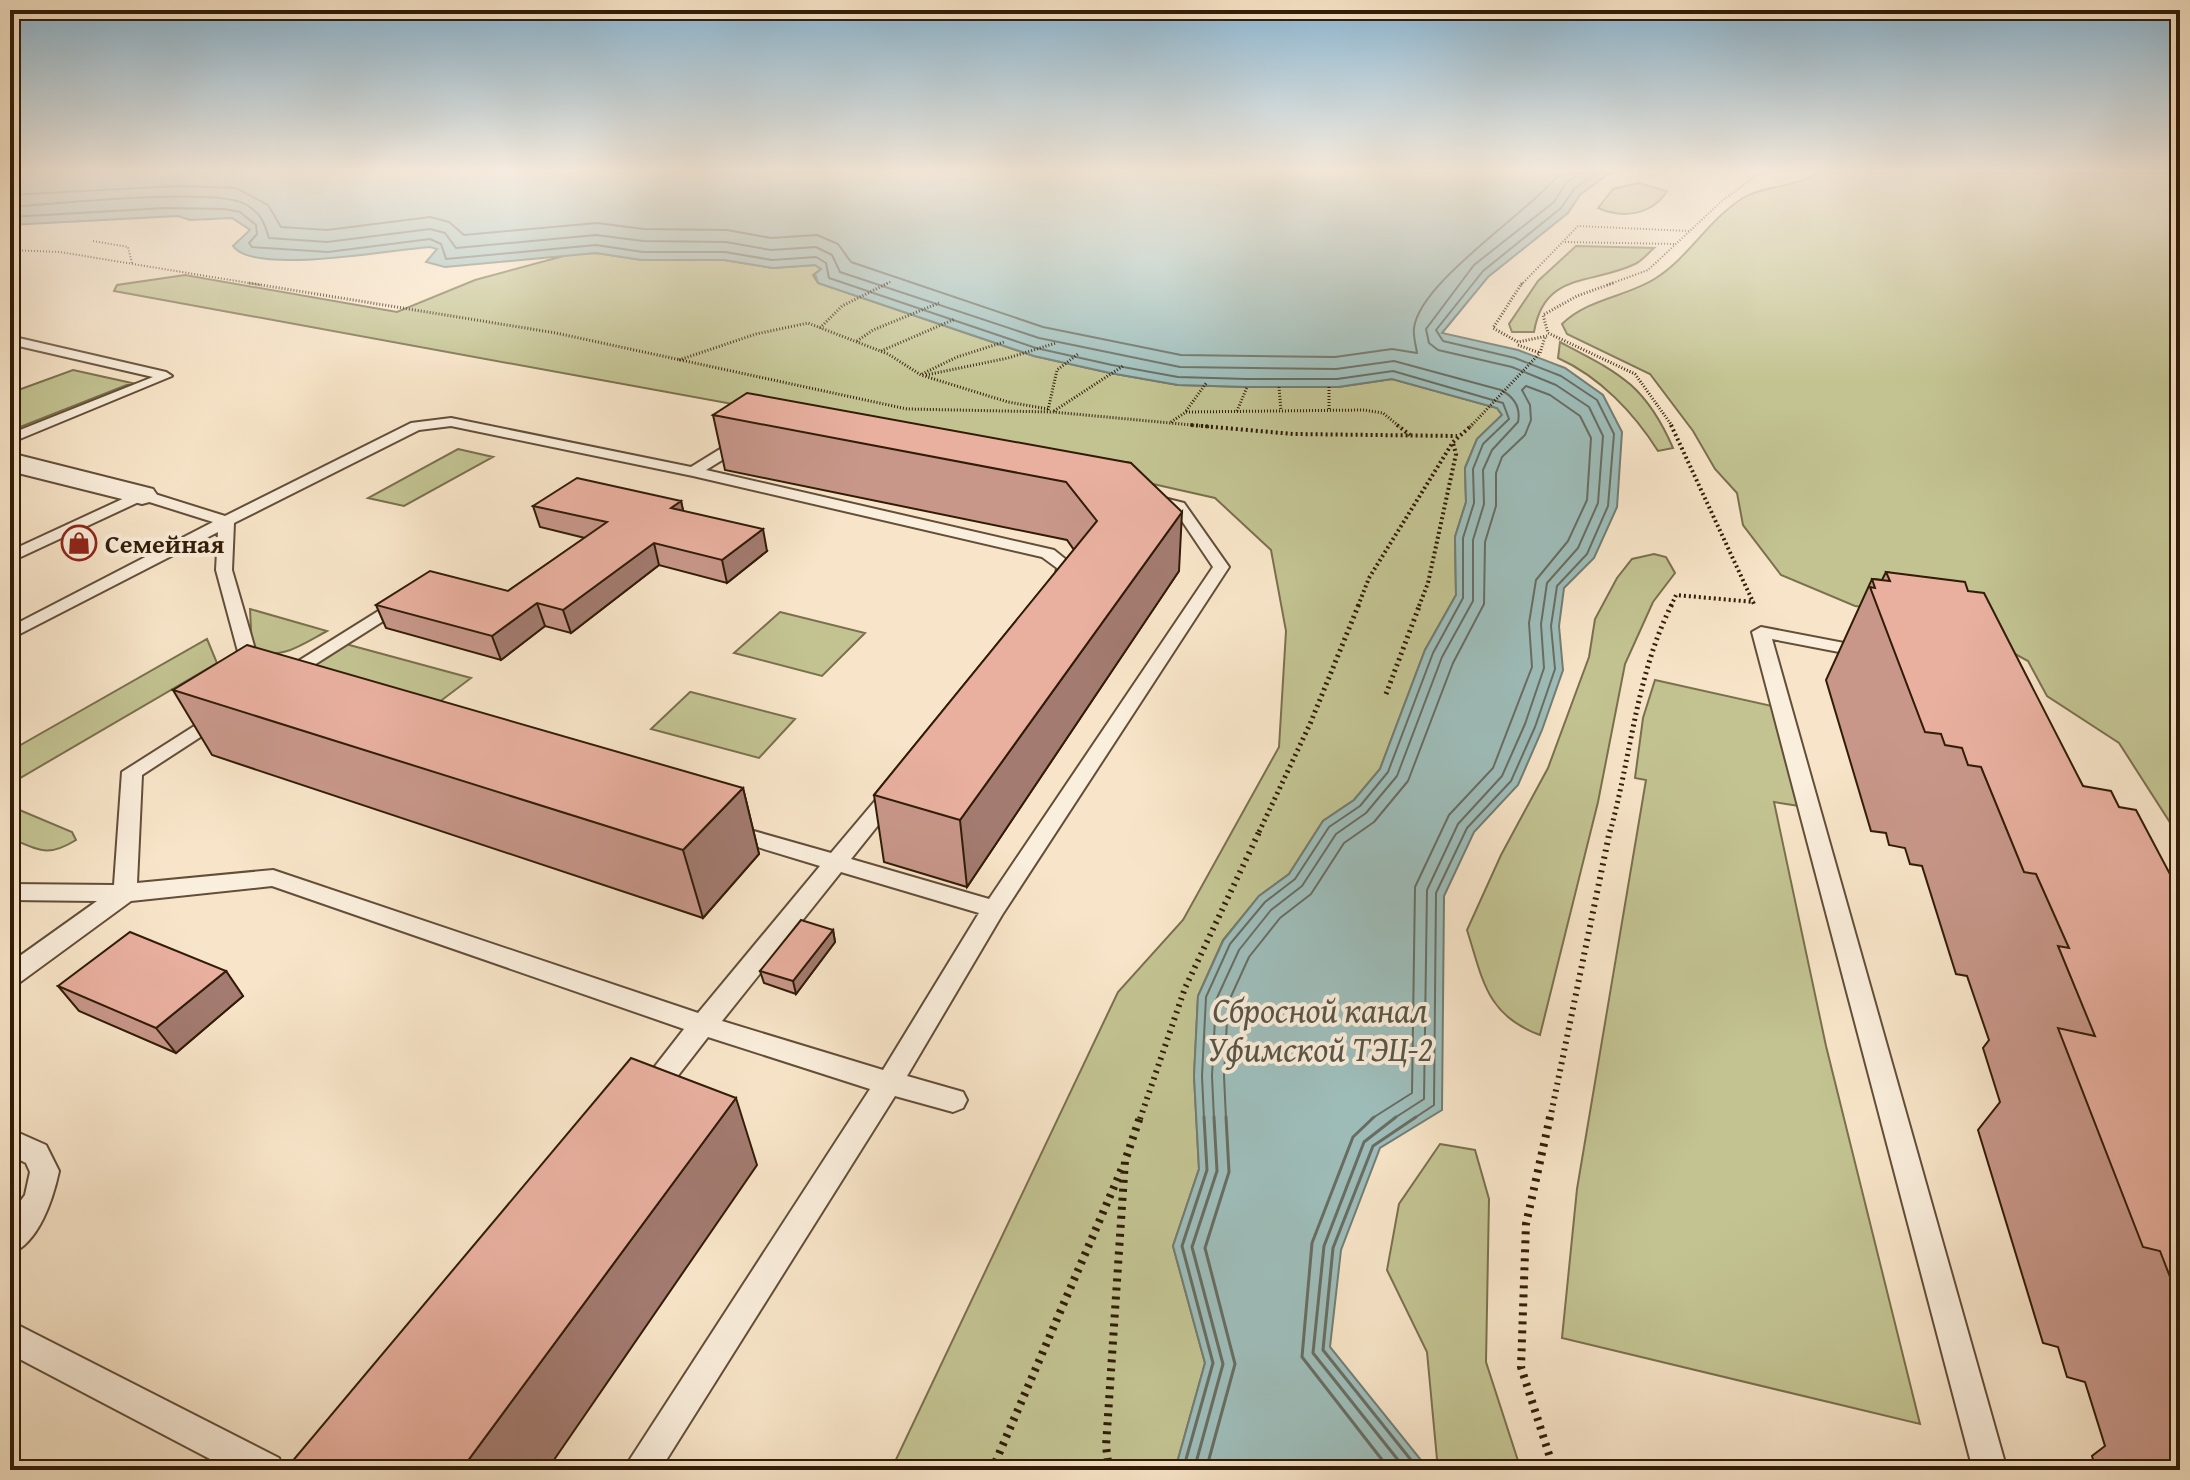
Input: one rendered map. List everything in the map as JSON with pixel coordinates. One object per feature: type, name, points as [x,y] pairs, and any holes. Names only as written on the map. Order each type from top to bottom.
[{"type":"street","points":[[10,462],[142,495]]},
{"type":"lane","points":[[10,340],[166,376],[10,439]]},
{"type":"lane","points":[[10,634],[226,521],[416,426],[434,421],[693,472],[1048,553],[1066,566],[1063,585],[1054,597]]},
{"type":"lane","points":[[693,472],[759,434]]},
{"type":"lane","points":[[10,557],[142,495],[226,521]]},
{"type":"lane","points":[[640,1470],[889,1083],[994,909],[1221,567],[1179,506],[1133,496]]},
{"type":"lane","points":[[226,521],[224,570],[264,688],[418,591]]},
{"type":"lane","points":[[1885,655],[1761,632],[1990,1470]]},
{"type":"lane","points":[[125,893],[132,772],[232,708]]},
{"type":"lane","points":[[630,1116],[905,778]]},
{"type":"lane","points":[[714,827],[994,909]]},
{"type":"lane","points":[[10,892],[125,893],[273,878],[703,1025],[953,1100]]},
{"type":"lane","points":[[10,976],[125,893]]},
{"type":"lane","points":[[10,1141],[36,1154],[45,1171],[38,1200],[10,1240]]},
{"type":"lane","points":[[10,1337],[267,1470]]},
{"type":"path","points":[[93,241],[128,247],[132,263]]},
{"type":"path","points":[[1679,241],[1648,270],[1577,296],[1543,315],[1551,334],[1635,374],[1678,434],[1754,602],[1761,632]]},
{"type":"path","points":[[1540,353],[1506,341],[1493,328],[1525,278],[1564,242],[1676,244]]},
{"type":"path","points":[[10,250],[60,252],[556,333],[907,409],[1070,414],[1293,434],[1455,439]]},
{"type":"path","points":[[820,328],[842,306],[892,281]]},
{"type":"path","points":[[856,342],[873,330],[939,303]]},
{"type":"path","points":[[880,351],[955,319]]},
{"type":"path","points":[[679,360],[756,334],[808,323],[880,351],[923,375],[1008,402],[1070,414]]},
{"type":"path","points":[[1518,345],[1551,334]]},
{"type":"path","points":[[992,1470],[1125,1161],[1185,988],[1310,724],[1369,578],[1455,439],[1485,413],[1540,353],[1545,337]]},
{"type":"path","points":[[923,375],[957,357],[1004,342]]},
{"type":"path","points":[[923,375],[1008,358],[1056,343]]},
{"type":"path","points":[[1051,410],[1057,370],[1078,354]]},
{"type":"path","points":[[1051,410],[1123,366]]},
{"type":"path","points":[[1169,423],[1186,412],[1207,382]]},
{"type":"path","points":[[1237,411],[1247,387]]},
{"type":"path","points":[[1279,387],[1281,411]]},
{"type":"path","points":[[1329,387],[1329,410]]},
{"type":"path","points":[[1186,412],[1329,410],[1383,413],[1410,436]]},
{"type":"path","points":[[1386,694],[1428,583],[1456,454],[1455,439]]},
{"type":"path","points":[[1554,1470],[1521,1367],[1526,1224],[1587,952],[1606,846],[1626,773],[1645,671],[1657,633],[1676,595],[1754,602]]},
{"type":"path","points":[[1109,1470],[1106,1446],[1125,1161]]},
{"type":"green space","points":[[1696,241],[2180,241],[2180,838],[2119,743],[2047,696],[2028,661],[1950,618],[1855,606],[1781,575],[1743,525],[1737,493],[1715,469],[1693,431],[1650,374],[1567,334],[1562,324],[1573,315],[1645,284],[1679,259]]},
{"type":"green space","points":[[1576,246],[1654,248],[1635,264],[1559,289],[1539,312],[1534,332],[1512,332],[1509,324],[1538,281]]},
{"type":"green space","points":[[596,253],[642,260],[724,260],[773,268],[815,265],[821,269],[813,275],[818,283],[1034,356],[1110,373],[1178,385],[1247,387],[1338,387],[1392,379],[1497,408],[1502,415],[1477,439],[1465,468],[1466,502],[1455,537],[1456,595],[1425,650],[1380,769],[1354,800],[1323,821],[1289,874],[1259,896],[1223,940],[1198,996],[1194,1076],[1199,1169],[1173,1246],[1205,1363],[1175,1470],[891,1470],[1118,992],[1183,920],[1279,747],[1286,631],[1271,550],[1215,498],[1082,468],[114,291],[117,285],[185,275],[397,312],[475,280],[571,254]]},
{"type":"green space","points":[[1560,342],[1628,383],[1652,409],[1673,448],[1658,451],[1615,397],[1588,375],[1558,358]]},
{"type":"green space","points":[[73,370],[132,383],[10,431],[10,393]]},
{"type":"green space","points":[[458,449],[493,457],[404,506],[368,498]]},
{"type":"green space","points":[[1654,554],[1666,557],[1675,573],[1653,602],[1625,664],[1598,802],[1540,1035],[1522,1027],[1497,1006],[1483,980],[1467,930],[1501,855],[1548,768],[1589,657],[1595,619],[1617,578],[1632,559]]},
{"type":"green space","points":[[250,609],[327,631],[282,653],[262,653],[252,650]]},
{"type":"green space","points":[[780,612],[865,633],[822,676],[734,653]]},
{"type":"green space","points":[[207,639],[217,663],[10,784],[10,751]]},
{"type":"green space","points":[[342,643],[471,678],[434,706],[318,673],[313,661]]},
{"type":"green space","points":[[1655,680],[1772,706],[1799,806],[1774,802],[1826,1046],[1920,1424],[1562,1338],[1577,1189],[1646,780],[1635,778],[1643,718]]},
{"type":"green space","points":[[690,692],[795,719],[759,758],[651,729]]},
{"type":"green space","points":[[10,806],[72,832],[76,840],[58,849],[43,850],[10,838]]},
{"type":"green space","points":[[1440,1144],[1475,1150],[1489,1199],[1486,1362],[1521,1470],[1438,1470],[1427,1352],[1387,1270],[1399,1204]]},
{"type":"water","name":"Сбросной канал Уфимской ТЭЦ-2","points":[[238,241],[1533,241],[1488,277],[1442,333],[1518,350],[1565,368],[1603,395],[1622,432],[1617,507],[1594,558],[1564,588],[1559,626],[1563,670],[1518,785],[1474,832],[1444,896],[1442,1110],[1380,1148],[1341,1250],[1330,1347],[1429,1470],[1175,1470],[1205,1363],[1173,1246],[1199,1169],[1194,1076],[1198,996],[1223,941],[1259,896],[1289,874],[1323,821],[1354,800],[1380,769],[1425,650],[1456,595],[1455,537],[1466,502],[1465,468],[1477,439],[1502,415],[1497,408],[1392,379],[1338,387],[1247,387],[1178,385],[1110,373],[1034,356],[818,283],[815,274],[821,269],[815,265],[773,268],[724,260],[642,260],[596,253],[445,267],[426,262],[437,249],[430,247],[295,260],[246,255],[233,246]]},
{"type":"building","points":[[747,393],[1131,463],[1182,512],[960,820],[874,795],[1097,521],[1066,482],[713,415]]},
{"type":"building","points":[[577,478],[681,501],[671,508],[763,529],[722,560],[654,543],[563,610],[537,603],[492,636],[376,605],[430,571],[508,591],[607,522],[533,506]]},
{"type":"building","points":[[1886,572],[1965,582],[1968,591],[1984,593],[2083,786],[2111,791],[2119,807],[2136,810],[2180,893],[2180,1284],[2172,1282],[2160,1251],[2143,1247],[2058,1028],[2095,1036],[2058,946],[2069,948],[2036,874],[2024,872],[1981,767],[1968,765],[1962,748],[1945,745],[1941,734],[1925,732],[1870,587],[1875,588],[1872,579],[1890,581]]},
{"type":"building","points":[[247,645],[743,788],[683,850],[173,690]]},
{"type":"building","points":[[801,920],[833,930],[793,981],[760,971]]},
{"type":"building","points":[[130,932],[226,971],[156,1028],[58,986]]},
{"type":"building","points":[[631,1058],[736,1098],[461,1470],[285,1470]]},
{"type":"place","name":"Семейная","points":[[79,543]]}]
